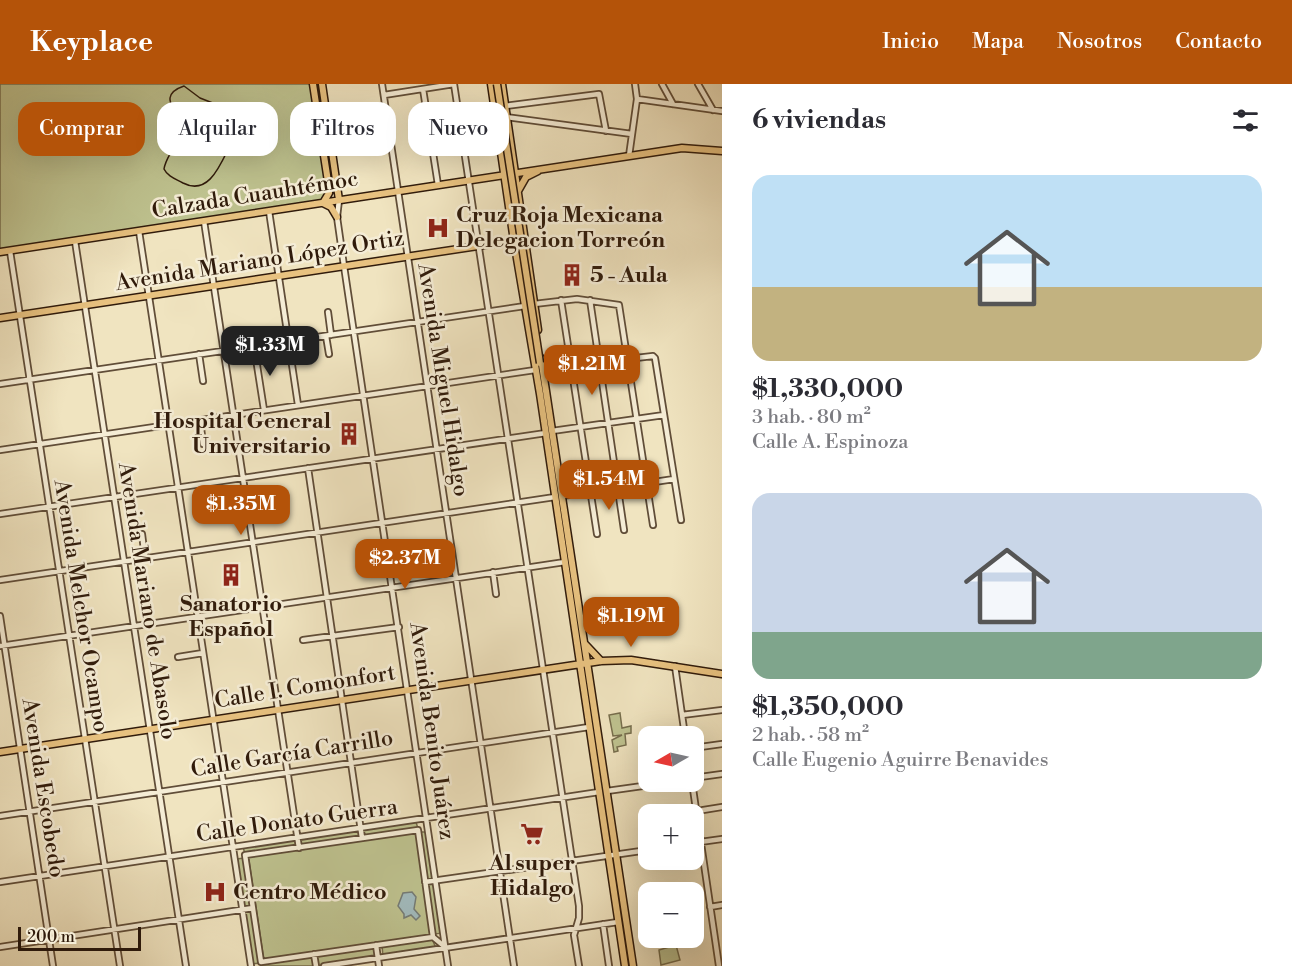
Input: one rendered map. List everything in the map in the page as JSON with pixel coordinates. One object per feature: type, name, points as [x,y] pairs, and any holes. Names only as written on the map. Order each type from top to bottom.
[{"type":"main road","points":[[314,84],[317,102]]},
{"type":"main road","name":"Avenida Benito Juárez","points":[[322,84],[325,102]]},
{"type":"main road","points":[[496,84],[503,102]]},
{"type":"main road","points":[[496,84],[497,102]]},
{"type":"main road","points":[[496,84],[537,365]]},
{"type":"main road","points":[[509,132],[534,304],[543,393],[584,642],[583,663],[590,727],[603,792]]},
{"type":"main road","name":"Calzada Cuauhtémoc","points":[[0,252],[514,172],[538,171],[608,157],[682,148],[722,151]]},
{"type":"main road","points":[[324,156],[329,188],[328,197],[323,203],[333,210],[337,217]]},
{"type":"main road","name":"Avenida Benito Juárez","points":[[333,156],[339,200]]},
{"type":"main road","points":[[501,156],[525,306],[543,393]]},
{"type":"main road","points":[[518,192],[526,177],[538,171]]},
{"type":"main road","name":"Avenida Mariano López Ortiz","points":[[0,318],[525,239]]},
{"type":"main road","points":[[559,497],[565,562],[612,855],[633,966]]},
{"type":"main road","points":[[584,642],[601,661]]},
{"type":"main road","name":"Calle I. Comonfort","points":[[0,752],[601,661],[631,660],[722,674]]},
{"type":"main road","points":[[612,855],[618,922],[625,966]]},
{"type":"street","name":"Avenida Miguel Hidalgo","points":[[382,84],[514,966]]},
{"type":"street","points":[[384,95],[454,84],[573,861],[579,906],[579,918],[574,935],[579,966]]},
{"type":"street","points":[[629,156],[638,99],[635,84]]},
{"type":"street","points":[[662,84],[673,104]]},
{"type":"street","points":[[698,84],[713,110]]},
{"type":"street","points":[[423,89],[438,185]]},
{"type":"street","points":[[509,105],[599,94],[606,130]]},
{"type":"street","points":[[638,99],[722,111]]},
{"type":"street","points":[[509,117],[632,134]]},
{"type":"street","name":"Avenida Benito Juárez","points":[[339,200],[337,217],[448,966]]},
{"type":"street","points":[[269,211],[298,405]]},
{"type":"street","points":[[204,221],[299,848]]},
{"type":"street","points":[[139,231],[251,966]]},
{"type":"street","name":"Avenida Mariano de Abasolo","points":[[75,241],[186,966]]},
{"type":"street","name":"Avenida Melchor Ocampo","points":[[10,251],[120,966]]},
{"type":"street","points":[[534,304],[561,300],[590,300],[619,305],[653,525]]},
{"type":"street","points":[[561,300],[597,534]]},
{"type":"street","points":[[590,300],[624,530]]},
{"type":"street","points":[[0,384],[525,306]]},
{"type":"street","points":[[328,312],[329,354]]},
{"type":"street","points":[[254,346],[264,410]]},
{"type":"street","points":[[199,354],[203,381]]},
{"type":"street","points":[[627,359],[654,357],[681,520]]},
{"type":"street","points":[[0,450],[499,375],[537,365]]},
{"type":"street","points":[[0,514],[664,415]]},
{"type":"street","points":[[200,420],[203,444]]},
{"type":"street","points":[[308,468],[362,838]]},
{"type":"street","points":[[0,580],[674,479]]},
{"type":"street","points":[[142,534],[145,558]]},
{"type":"street","points":[[2,646],[565,562]]},
{"type":"street","points":[[493,572],[496,594]]},
{"type":"street","name":"Avenida Escobedo","points":[[0,616],[2,646],[53,966]]},
{"type":"street","points":[[303,640],[399,627]]},
{"type":"street","points":[[178,657],[203,653]]},
{"type":"street","points":[[675,666],[684,726]]},
{"type":"street","points":[[682,716],[722,710]]},
{"type":"street","name":"Calle García Carrillo","points":[[0,816],[590,727]]},
{"type":"street","points":[[704,746],[722,744]]},
{"type":"street","points":[[704,778],[722,774]]},
{"type":"street","name":"Calle Donato Guerra","points":[[0,882],[638,787]]},
{"type":"street","points":[[704,810],[722,807]]},
{"type":"street","points":[[418,830],[426,819]]},
{"type":"street","name":"Calle Donato Guerra","points":[[260,964],[245,855],[418,830],[433,937]]},
{"type":"street","points":[[704,842],[722,839]]},
{"type":"street","points":[[233,847],[245,855]]},
{"type":"street","points":[[425,882],[638,851]]},
{"type":"street","points":[[704,864],[719,966]]},
{"type":"street","points":[[710,907],[722,905]]},
{"type":"street","points":[[0,947],[253,908]]},
{"type":"street","points":[[324,966],[618,922]]},
{"type":"street","points":[[603,924],[609,966]]},
{"type":"street","points":[[260,964],[433,937],[445,947]]},
{"type":"street","points":[[715,939],[722,939]]},
{"type":"street","points":[[376,945],[379,966]]},
{"type":"street","points":[[314,954],[316,966]]},
{"type":"green space","points":[[0,84],[312,84],[314,102],[290,102],[290,156],[321,156],[327,198],[320,202],[0,250]]},
{"type":"green space","points":[[620,713],[622,728],[631,726],[631,733],[625,734],[626,745],[617,747],[618,751],[614,752],[612,740],[622,735],[613,736],[609,715]]},
{"type":"green space","points":[[416,822],[419,832],[426,832],[442,933],[264,961],[248,854],[245,854],[243,847]]},
{"type":"green space","points":[[244,858],[259,963],[252,964],[237,859]]},
{"type":"green space","points":[[432,939],[436,948],[383,956],[382,946]]},
{"type":"green space","points":[[375,947],[376,956],[318,966],[316,956]]},
{"type":"green space","points":[[677,948],[680,960],[661,965],[659,950]]},
{"type":"green space","points":[[313,956],[314,966],[262,966],[262,963]]},
{"type":"water","points":[[412,892],[416,897],[414,909],[420,916],[416,920],[411,915],[404,918],[398,906],[403,893]]},
{"type":"tram line","points":[[184,86],[200,98],[228,109],[234,138],[215,173],[202,185],[193,186],[183,183],[172,178],[164,169],[175,144],[178,129],[178,120],[170,98],[173,92],[184,86]]},
{"type":"place","name":"Cruz Roja Mexicana Delegacion Torreón","points":[[438,228]]},
{"type":"place","name":"5 - Aula","points":[[572,275]]},
{"type":"place","name":"Hospital General Universitario","points":[[349,434]]},
{"type":"place","name":"Sanatorio Español","points":[[231,575]]},
{"type":"place","name":"Al super Hidalgo","points":[[532,834]]},
{"type":"place","name":"Centro Médico","points":[[215,892]]}]
